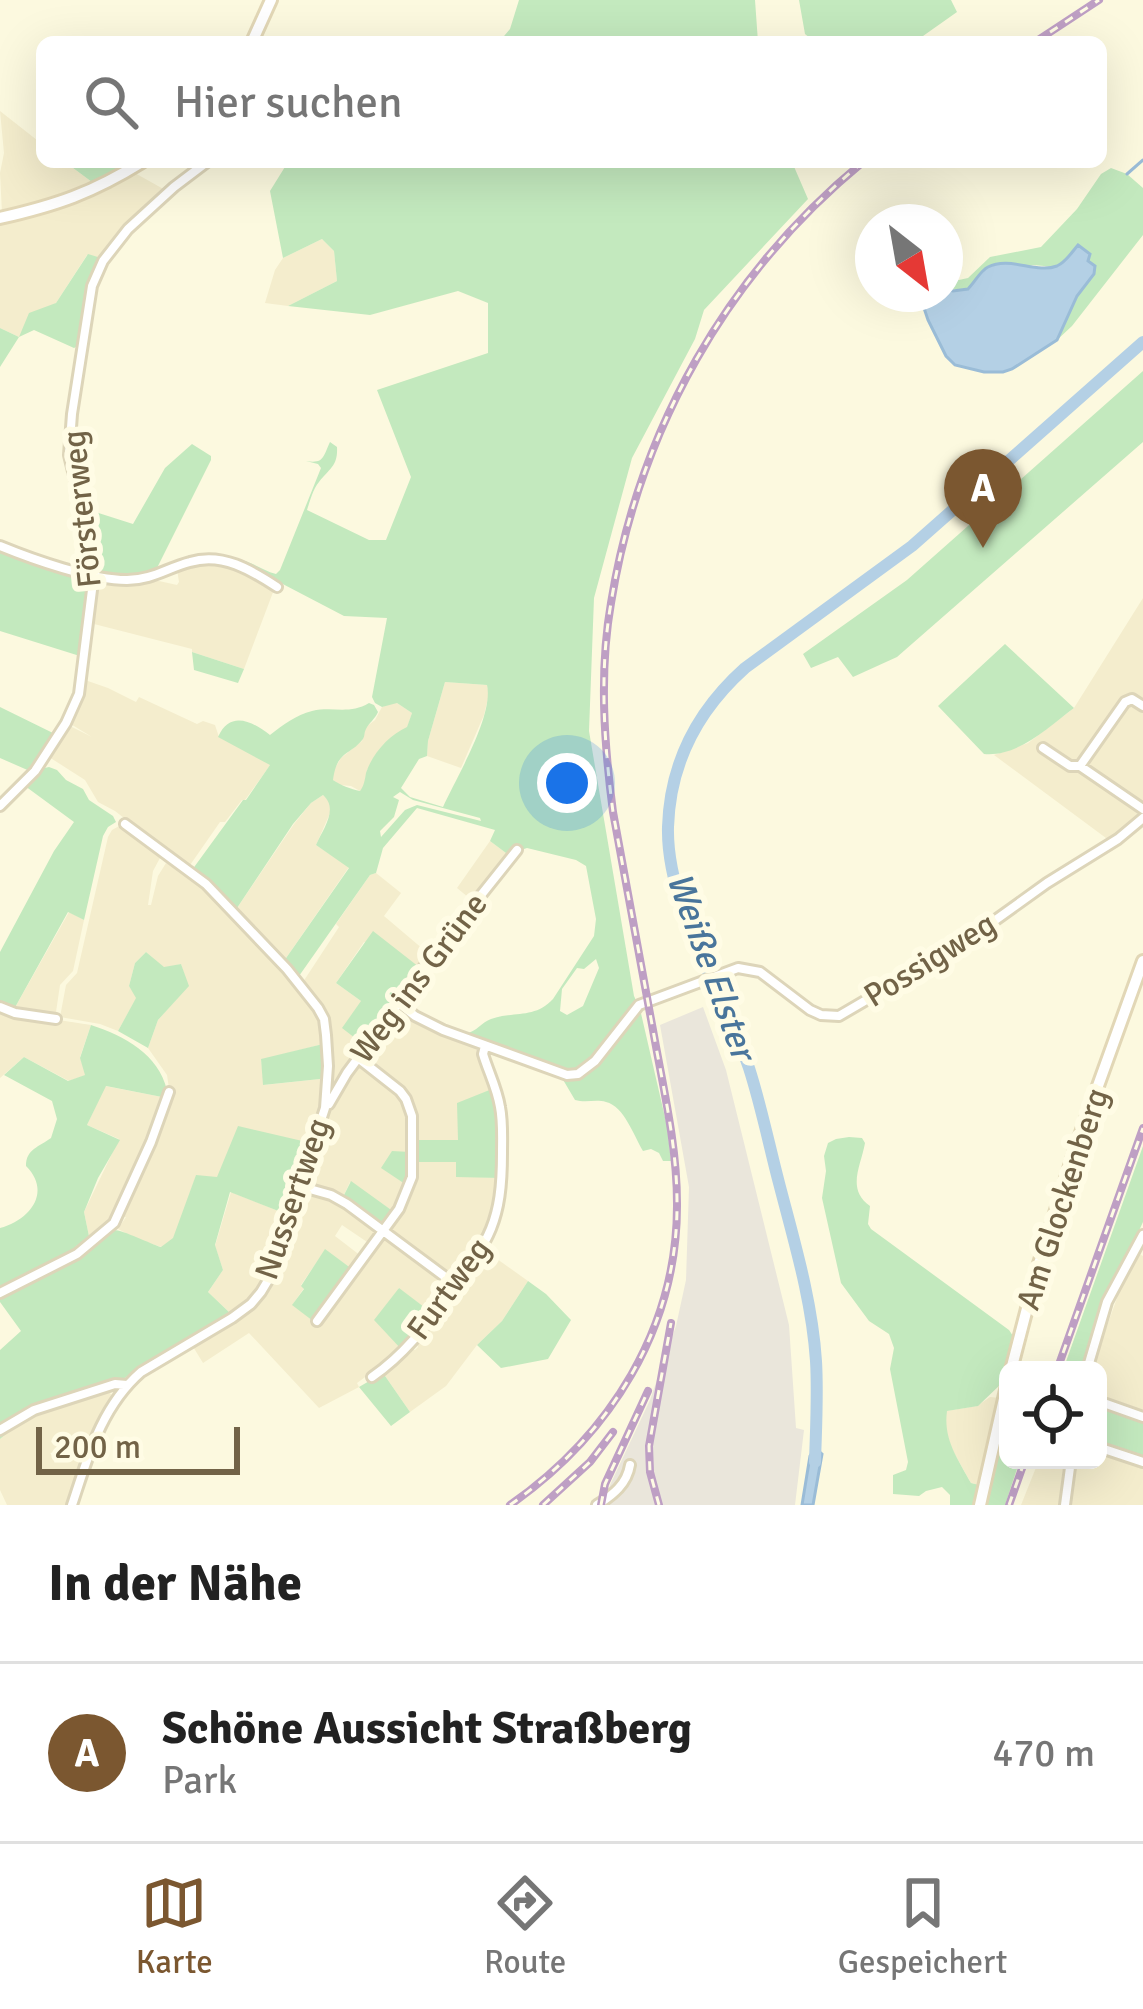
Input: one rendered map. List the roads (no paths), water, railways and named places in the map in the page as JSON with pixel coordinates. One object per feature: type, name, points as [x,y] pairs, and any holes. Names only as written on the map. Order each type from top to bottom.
[{"type":"main road","points":[[255,36],[272,0]]},
{"type":"main road","points":[[0,218],[94,190],[132,168]]},
{"type":"main road","name":"Am Glockenberg","points":[[1013,1361],[1077,1144],[1143,961]]},
{"type":"main road","points":[[980,1505],[999,1421]]},
{"type":"street","name":"Försterweg","points":[[0,806],[35,772],[73,711],[83,673],[94,574],[70,455],[92,286],[103,261],[128,229],[199,168]]},
{"type":"street","points":[[0,547],[123,580],[154,578],[189,562],[225,561],[242,565],[277,587]]},
{"type":"street","points":[[1081,766],[1125,702],[1132,699],[1143,706]]},
{"type":"street","points":[[1043,748],[1070,766],[1081,766],[1143,813]]},
{"type":"street","name":"Possigweg","points":[[399,1003],[429,1023],[485,1046],[556,1072],[578,1074],[596,1061],[639,1005],[738,968],[760,972],[810,1010],[839,1016],[962,944],[1118,838],[1143,813]]},
{"type":"street","name":"Nussertweg","points":[[72,1505],[92,1443],[127,1385],[250,1304],[271,1277],[328,1086],[324,1019],[318,1008],[206,884],[124,824]]},
{"type":"street","name":"Weg ins Grüne","points":[[325,1108],[425,962],[517,850]]},
{"type":"street","points":[[0,1007],[56,1018]]},
{"type":"street","name":"Furtweg","points":[[372,1377],[404,1352],[485,1244],[502,1190],[500,1106],[483,1054],[485,1046]]},
{"type":"street","points":[[317,1321],[410,1188],[412,1116],[400,1091],[358,1058]]},
{"type":"street","points":[[0,1294],[77,1254],[114,1223],[170,1092]]},
{"type":"street","points":[[299,1186],[331,1195],[456,1285]]},
{"type":"street","points":[[1091,1361],[1107,1302],[1143,1238]]},
{"type":"street","points":[[0,1430],[48,1405],[115,1384],[127,1385]]},
{"type":"street","points":[[1107,1404],[1143,1417]]},
{"type":"street","points":[[1107,1450],[1143,1462]]},
{"type":"street","points":[[597,1505],[623,1484],[630,1465]]},
{"type":"street","points":[[1065,1505],[1070,1469]]},
{"type":"water","points":[[1078,245],[1090,254],[1088,261],[1095,266],[1057,340],[1003,372],[955,365],[946,356],[925,312],[963,312],[963,290],[996,264],[1049,268]]},
{"type":"water","points":[[815,1448],[822,1454],[813,1505],[802,1505],[810,1456]]},
{"type":"waterway","points":[[1127,174],[1143,160]]},
{"type":"waterway","name":"Weiße Elster","points":[[815,1462],[816,1361],[806,1293],[749,1068],[676,888],[668,827],[674,781],[701,720],[745,668],[912,546],[1143,342]]},
{"type":"railway","points":[[1044,36],[1099,0]]},
{"type":"railway","points":[[510,1505],[578,1446],[631,1375],[651,1335],[674,1249],[677,1203],[672,1138],[613,812],[605,734],[607,629],[624,539],[643,476],[696,359],[770,254],[856,168]]},
{"type":"railway","points":[[1060,1361],[1143,1128]]},
{"type":"railway","points":[[659,1505],[649,1446],[671,1323]]},
{"type":"railway","points":[[601,1505],[605,1484],[648,1391]]},
{"type":"railway","points":[[543,1505],[590,1462],[613,1432]]},
{"type":"railway","points":[[1009,1505],[1022,1469]]},
{"type":"place","name":"Schöne Aussicht Straßberg","points":[[983,548]]}]
